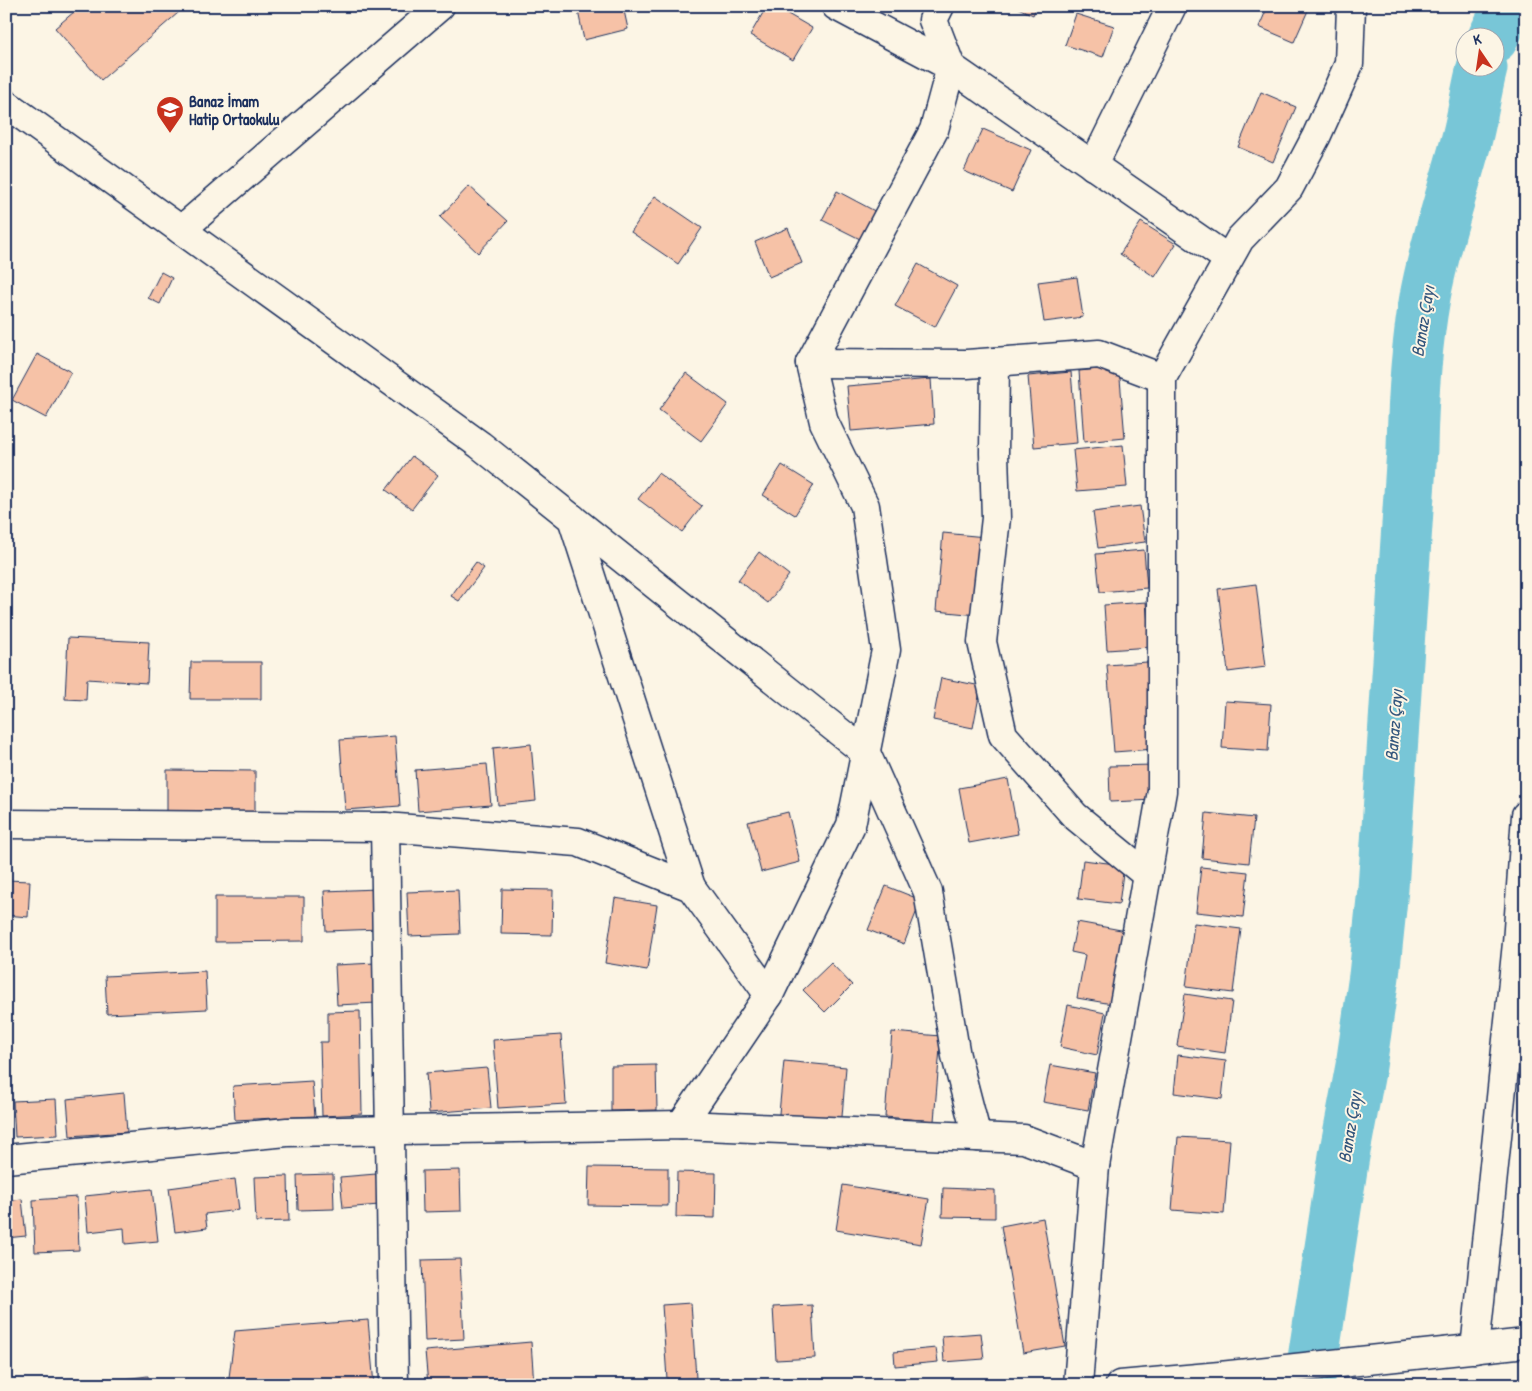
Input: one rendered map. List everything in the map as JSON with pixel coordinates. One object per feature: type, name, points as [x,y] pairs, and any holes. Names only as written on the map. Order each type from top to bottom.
[{"type":"street","points":[[181,230],[440,6]]},
{"type":"street","points":[[836,6],[950,67],[1228,260]]},
{"type":"street","points":[[681,1125],[769,994],[852,825],[886,650],[865,506],[824,422],[810,363],[934,130],[950,67],[934,20],[940,6]]},
{"type":"street","points":[[1093,166],[1172,6]]},
{"type":"street","points":[[1078,1385],[1095,1166],[1162,791],[1162,378],[1240,239],[1289,188],[1316,137],[1349,64],[1351,6]]},
{"type":"street","points":[[6,104],[480,445],[866,753],[928,892],[956,1056],[976,1137]]},
{"type":"street","points":[[810,363],[967,364],[1099,354],[1162,378]]},
{"type":"street","points":[[995,362],[994,453],[996,518],[982,642],[1003,734],[1075,816],[1147,875]]},
{"type":"street","points":[[572,518],[691,887],[769,994]]},
{"type":"street","points":[[1475,1349],[1517,943],[1526,815]]},
{"type":"street","points":[[6,824],[385,827],[578,842],[691,887]]},
{"type":"street","points":[[385,827],[394,1385]]},
{"type":"street","points":[[6,1159],[287,1132],[681,1125],[1024,1139],[1095,1166]]},
{"type":"street","points":[[1120,1385],[1526,1343]]},
{"type":"building","points":[[81,6],[186,6],[101,80],[55,28]]},
{"type":"building","points":[[577,6],[623,6],[628,29],[584,40]]},
{"type":"building","points":[[767,6],[774,6],[812,28],[793,60],[750,35]]},
{"type":"building","points":[[1014,6],[1037,6],[1033,15]]},
{"type":"building","points":[[1268,6],[1310,6],[1294,42],[1259,27]]},
{"type":"building","points":[[1076,14],[1114,26],[1103,57],[1065,45]]},
{"type":"building","points":[[1261,92],[1296,107],[1273,162],[1238,147]]},
{"type":"building","points":[[983,129],[1031,150],[1012,192],[964,171]]},
{"type":"building","points":[[469,186],[508,221],[478,253],[440,217]]},
{"type":"building","points":[[837,191],[886,217],[872,245],[822,220]]},
{"type":"building","points":[[655,196],[702,228],[678,264],[631,232]]},
{"type":"building","points":[[1141,222],[1176,244],[1155,277],[1120,254]]},
{"type":"building","points":[[788,228],[802,263],[769,277],[755,242]]},
{"type":"building","points":[[918,264],[957,286],[935,327],[895,306]]},
{"type":"building","points":[[161,272],[172,278],[160,304],[148,298]]},
{"type":"building","points":[[1077,277],[1083,317],[1044,322],[1038,282]]},
{"type":"building","points":[[37,354],[71,372],[46,418],[12,400]]},
{"type":"building","points":[[1119,367],[1125,438],[1084,442],[1079,371]]},
{"type":"building","points":[[1071,372],[1077,443],[1034,447],[1028,376]]},
{"type":"building","points":[[686,373],[728,404],[701,441],[659,410]]},
{"type":"building","points":[[931,379],[934,424],[851,431],[847,386]]},
{"type":"building","points":[[1123,445],[1127,487],[1077,491],[1073,450]]},
{"type":"building","points":[[412,456],[438,475],[412,509],[386,490]]},
{"type":"building","points":[[782,465],[814,485],[795,515],[763,495]]},
{"type":"building","points":[[658,473],[702,506],[682,532],[638,499]]},
{"type":"building","points":[[1140,506],[1145,542],[1098,548],[1093,512]]},
{"type":"building","points":[[943,533],[986,537],[978,615],[936,611]]},
{"type":"building","points":[[1144,550],[1147,588],[1100,592],[1096,554]]},
{"type":"building","points":[[759,552],[789,575],[768,603],[738,580]]},
{"type":"building","points":[[476,562],[484,568],[459,601],[451,596]]},
{"type":"building","points":[[1256,584],[1266,667],[1228,672],[1218,589]]},
{"type":"building","points":[[1146,602],[1150,647],[1107,650],[1104,605]]},
{"type":"building","points":[[68,638],[149,642],[147,683],[87,679],[86,700],[65,699]]},
{"type":"building","points":[[191,662],[261,662],[261,699],[190,699]]},
{"type":"building","points":[[1147,662],[1154,749],[1114,752],[1107,665]]},
{"type":"building","points":[[941,678],[981,686],[973,728],[933,720]]},
{"type":"building","points":[[1225,701],[1271,704],[1268,751],[1222,748]]},
{"type":"building","points":[[395,736],[400,806],[345,810],[340,740]]},
{"type":"building","points":[[531,744],[536,801],[498,805],[493,748]]},
{"type":"building","points":[[487,764],[491,805],[418,811],[415,770]]},
{"type":"building","points":[[1154,765],[1155,800],[1110,802],[1109,766]]},
{"type":"building","points":[[167,770],[255,771],[255,818],[167,817]]},
{"type":"building","points":[[1008,779],[1018,834],[969,843],[959,788]]},
{"type":"building","points":[[788,812],[800,862],[761,872],[748,822]]},
{"type":"building","points":[[1206,813],[1254,818],[1249,863],[1202,858]]},
{"type":"building","points":[[1083,860],[1124,865],[1119,904],[1078,899]]},
{"type":"building","points":[[1201,867],[1248,872],[1243,917],[1196,912]]},
{"type":"building","points":[[6,880],[30,881],[28,917],[6,915]]},
{"type":"building","points":[[886,886],[921,900],[904,944],[868,930]]},
{"type":"building","points":[[378,889],[380,929],[326,931],[324,891]]},
{"type":"building","points":[[502,889],[553,890],[552,935],[501,934]]},
{"type":"building","points":[[458,890],[460,934],[409,936],[407,892]]},
{"type":"building","points":[[215,897],[304,897],[304,941],[215,942]]},
{"type":"building","points":[[615,898],[657,905],[647,970],[605,963]]},
{"type":"building","points":[[1077,922],[1132,932],[1118,1005],[1077,998],[1085,955],[1071,952]]},
{"type":"building","points":[[1194,923],[1241,929],[1233,993],[1186,987]]},
{"type":"building","points":[[375,963],[377,1003],[337,1005],[335,965]]},
{"type":"building","points":[[831,963],[852,985],[825,1012],[803,990]]},
{"type":"building","points":[[205,971],[207,1009],[107,1014],[105,976]]},
{"type":"building","points":[[1185,994],[1232,1001],[1225,1053],[1177,1046]]},
{"type":"building","points":[[1068,1005],[1105,1013],[1097,1055],[1060,1047]]},
{"type":"building","points":[[360,1011],[362,1114],[322,1116],[320,1042],[328,1042],[328,1012]]},
{"type":"building","points":[[892,1032],[941,1036],[934,1121],[885,1117]]},
{"type":"building","points":[[561,1035],[566,1104],[498,1108],[493,1040]]},
{"type":"building","points":[[1178,1055],[1226,1061],[1222,1099],[1174,1093]]},
{"type":"building","points":[[784,1061],[846,1067],[841,1129],[778,1124]]},
{"type":"building","points":[[656,1065],[657,1110],[611,1111],[611,1066]]},
{"type":"building","points":[[1050,1065],[1095,1073],[1088,1110],[1043,1102]]},
{"type":"building","points":[[487,1068],[491,1108],[429,1113],[426,1073]]},
{"type":"building","points":[[312,1081],[315,1116],[235,1120],[233,1086]]},
{"type":"building","points":[[124,1093],[127,1132],[70,1136],[67,1099]]},
{"type":"building","points":[[56,1099],[58,1135],[15,1137],[13,1101]]},
{"type":"building","points":[[1178,1137],[1230,1140],[1224,1214],[1172,1210]]},
{"type":"building","points":[[589,1167],[668,1168],[668,1206],[588,1205]]},
{"type":"building","points":[[460,1170],[461,1211],[423,1212],[422,1171]]},
{"type":"building","points":[[677,1172],[716,1173],[715,1218],[676,1217]]},
{"type":"building","points":[[333,1174],[334,1209],[298,1210],[297,1175]]},
{"type":"building","points":[[376,1174],[379,1205],[343,1208],[340,1177]]},
{"type":"building","points":[[288,1176],[289,1221],[256,1222],[254,1177]]},
{"type":"building","points":[[235,1179],[239,1210],[205,1214],[207,1228],[175,1232],[169,1188]]},
{"type":"building","points":[[843,1185],[929,1199],[921,1244],[836,1230]]},
{"type":"building","points":[[943,1188],[995,1190],[995,1218],[942,1217]]},
{"type":"building","points":[[152,1189],[158,1241],[125,1244],[124,1228],[88,1232],[85,1196]]},
{"type":"building","points":[[77,1197],[79,1250],[35,1252],[33,1200]]},
{"type":"building","points":[[22,1199],[26,1236],[6,1238],[6,1201]]},
{"type":"building","points":[[1043,1218],[1065,1346],[1023,1353],[1001,1226]]},
{"type":"building","points":[[460,1259],[464,1339],[425,1341],[422,1260]]},
{"type":"building","points":[[691,1303],[696,1378],[667,1379],[662,1305]]},
{"type":"building","points":[[812,1305],[815,1358],[776,1360],[773,1307]]},
{"type":"building","points":[[368,1320],[374,1385],[228,1385],[235,1331]]},
{"type":"building","points":[[981,1333],[984,1359],[944,1362],[942,1336]]},
{"type":"building","points":[[531,1342],[534,1385],[428,1385],[425,1351]]},
{"type":"building","points":[[936,1348],[938,1362],[895,1366],[894,1352]]},
{"type":"building","points":[[148,1376],[149,1385],[74,1385]]},
{"type":"waterway","name":"Banaz Çayı","points":[[1498,28],[1509,6]]},
{"type":"waterway","name":"Banaz Çayı","points":[[1309,1385],[1374,976],[1383,889],[1419,335],[1429,277],[1467,138],[1480,78]]},
{"type":"place","name":"Banaz İmam Hatip Ortaokulu","points":[[170,134]]}]
